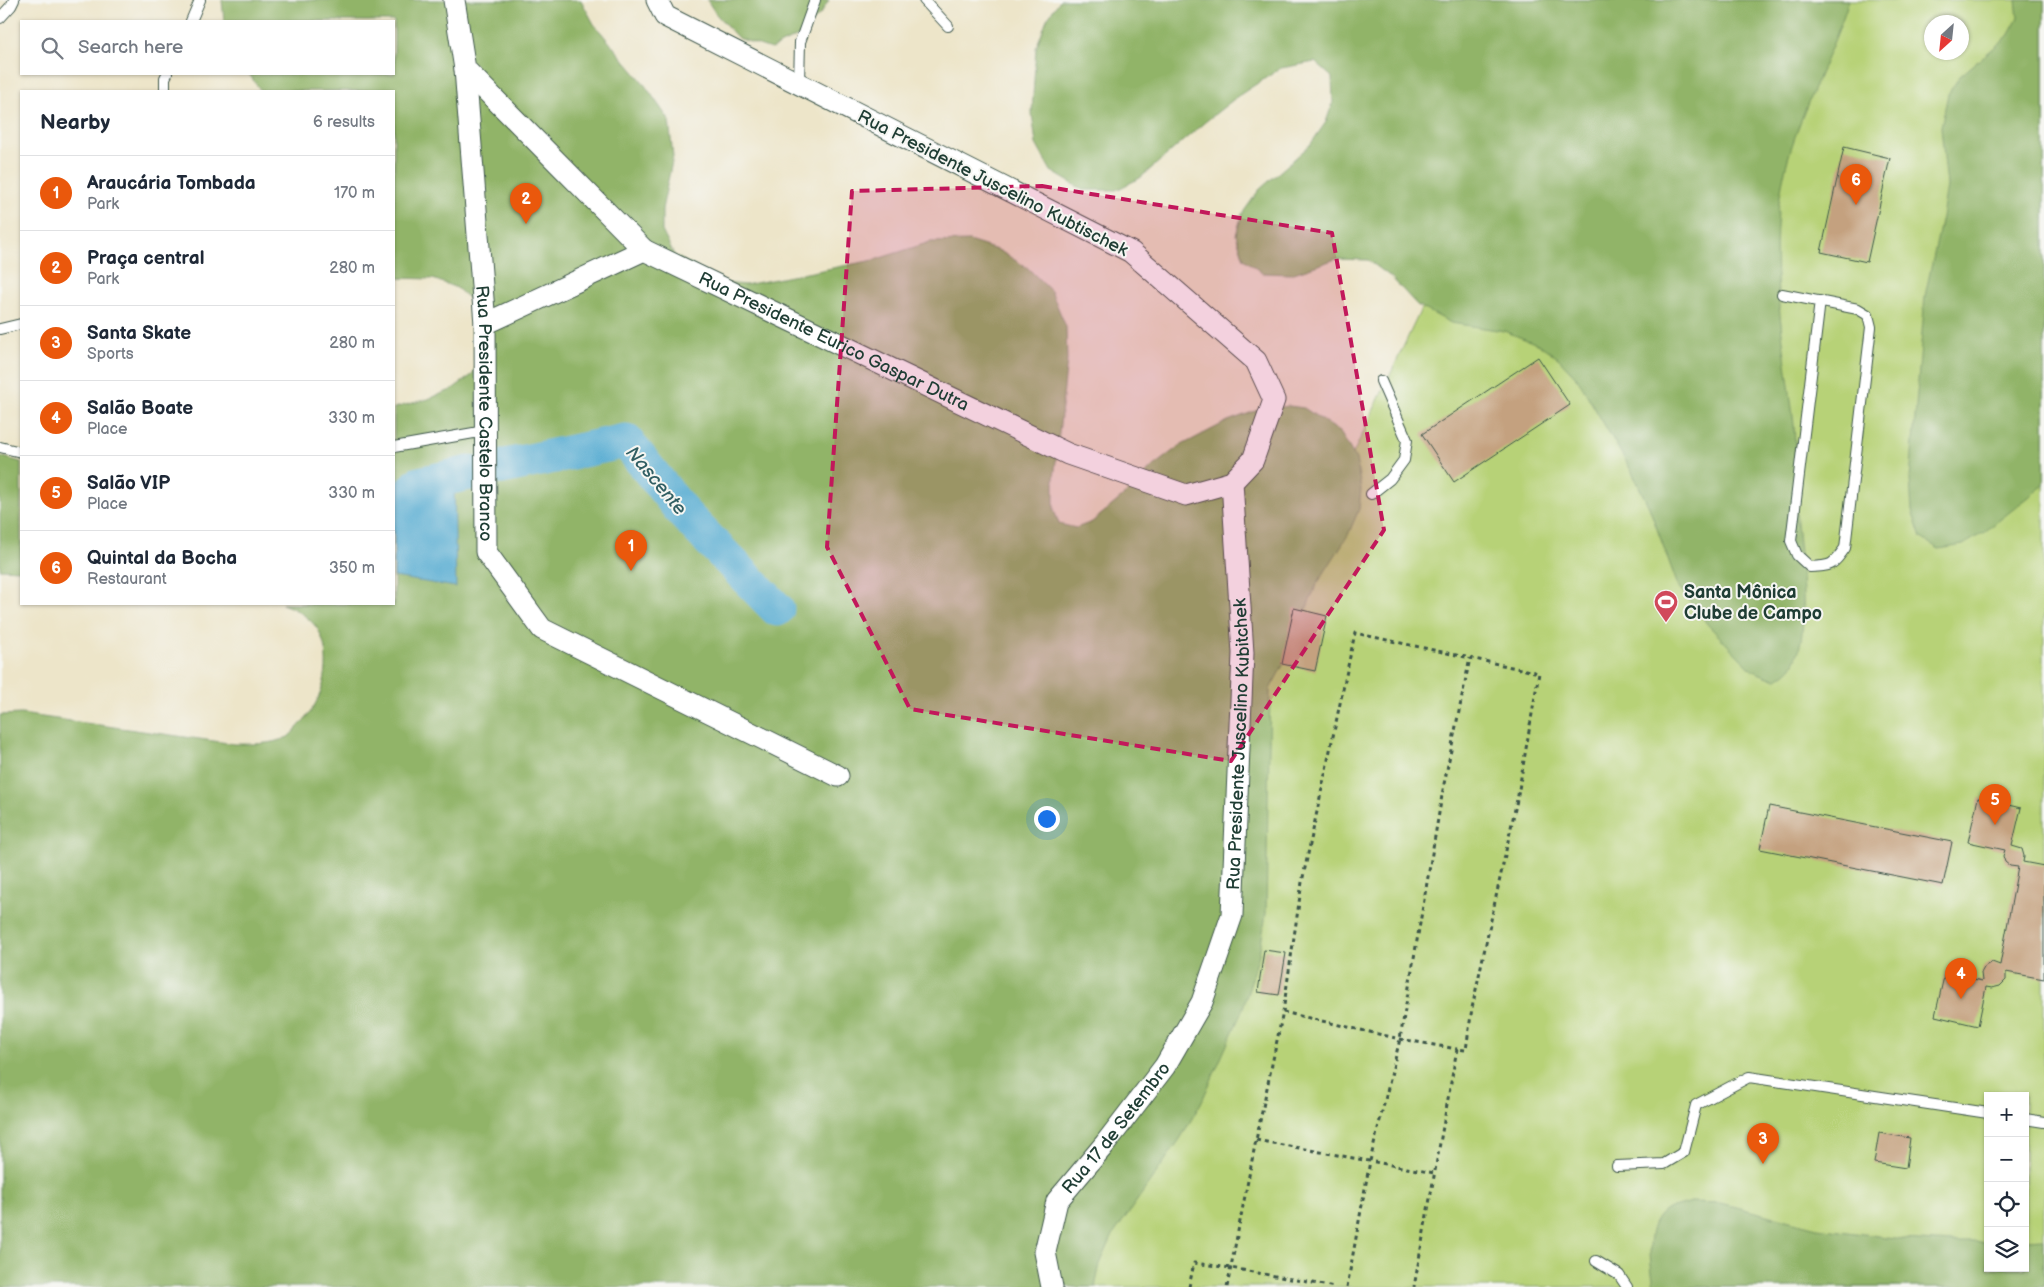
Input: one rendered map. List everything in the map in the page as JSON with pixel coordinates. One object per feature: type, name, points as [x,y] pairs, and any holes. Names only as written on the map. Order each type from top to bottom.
[{"type":"street","name":"Rua Presidente Castelo Branco","points":[[454,0],[466,69],[485,324],[486,552],[542,629],[838,776]]},
{"type":"street","name":"Rua Presidente Juscelino Kubtischek","points":[[657,0],[665,16],[1131,252],[1256,361],[1274,400],[1254,460],[1232,482],[1186,495]]},
{"type":"street","name":"Rua Presidente Eurico Gaspar Dutra","points":[[466,69],[644,250],[1068,454],[1186,495]]},
{"type":"street","points":[[485,324],[644,250]]},
{"type":"street","name":"Rua Presidente Juscelino Kubitchek","points":[[1202,1002],[1232,915],[1243,653],[1232,482]]},
{"type":"street","name":"Rua 17 de Setembro","points":[[1052,1287],[1045,1252],[1057,1201],[1105,1144],[1166,1066],[1202,1002]]},
{"type":"lane","points":[[0,18],[14,0]]},
{"type":"lane","points":[[190,20],[200,0]]},
{"type":"lane","points":[[799,83],[800,42],[815,0]]},
{"type":"lane","points":[[924,0],[948,26]]},
{"type":"lane","points":[[165,90],[166,75]]},
{"type":"lane","points":[[1782,294],[1858,309],[1868,315],[1871,327],[1845,548],[1828,567],[1810,567],[1797,555],[1791,540],[1820,302]]},
{"type":"lane","points":[[0,329],[20,324]]},
{"type":"lane","points":[[1371,494],[1390,479],[1404,460],[1407,440],[1381,382]]},
{"type":"lane","points":[[395,447],[486,431]]},
{"type":"lane","points":[[0,447],[20,452]]},
{"type":"lane","points":[[1617,1166],[1664,1164],[1684,1152],[1696,1105],[1749,1077],[1984,1112]]},
{"type":"lane","points":[[2029,1120],[2044,1122]]},
{"type":"lane","points":[[1596,1261],[1619,1276],[1627,1287]]},
{"type":"path","points":[[1227,1287],[1283,1012],[1302,882],[1355,633],[1539,673],[1518,795],[1472,1008],[1466,1050],[1400,1040],[1283,1012]]},
{"type":"path","points":[[1347,1287],[1370,1161],[1400,1040],[1444,784],[1470,658]]},
{"type":"path","points":[[1414,1287],[1457,1049]]},
{"type":"path","points":[[1256,1140],[1434,1173]]},
{"type":"path","points":[[1189,1287],[1194,1263],[1335,1287]]},
{"type":"highlighted area","points":[[1042,186],[1332,233],[1384,530],[1231,761],[910,709],[827,547],[852,191]]},
{"type":"green space","points":[[222,0],[581,0],[594,24],[642,81],[669,120],[673,157],[662,209],[662,231],[674,255],[724,283],[745,285],[874,260],[930,242],[969,241],[1000,251],[1028,268],[1051,291],[1066,327],[1067,360],[1054,479],[1054,510],[1059,524],[1076,528],[1092,522],[1121,498],[1152,467],[1178,447],[1228,421],[1258,410],[1289,406],[1304,408],[1340,432],[1356,459],[1361,489],[1359,509],[1348,535],[1317,584],[1304,614],[1298,638],[1270,689],[1266,914],[1259,955],[1242,1011],[1201,1103],[1180,1139],[1113,1235],[1100,1264],[1095,1287],[0,1287],[0,715],[21,714],[235,744],[268,743],[288,737],[307,717],[319,697],[323,685],[326,662],[320,632],[300,613],[284,605],[395,605],[395,408],[428,399],[451,390],[472,375],[486,347],[477,306],[457,288],[433,279],[395,278],[395,90],[260,90],[250,75],[395,75],[395,20],[224,20]]},
{"type":"green space","points":[[707,0],[829,0],[821,13],[800,35],[771,49],[738,38],[716,14]]},
{"type":"green space","points":[[1060,0],[1849,0],[1795,136],[1782,184],[1778,214],[1776,245],[1779,305],[1794,425],[1796,508],[1803,589],[1802,631],[1799,650],[1790,669],[1776,680],[1753,671],[1708,625],[1678,586],[1649,507],[1631,470],[1577,378],[1558,358],[1540,345],[1504,331],[1451,323],[1417,305],[1391,277],[1368,260],[1336,259],[1291,274],[1262,273],[1244,259],[1236,235],[1242,214],[1259,190],[1310,145],[1326,122],[1333,102],[1332,77],[1315,62],[1281,68],[1238,96],[1140,178],[1116,190],[1083,190],[1051,171],[1036,144],[1032,113],[1036,48],[1047,19]]},
{"type":"green space","name":"Santa Mônica Clube de Campo","points":[[1455,0],[2044,0],[2044,1287],[1073,1287],[1270,689],[1305,556],[1461,224]]},
{"type":"green space","points":[[2016,0],[2044,0],[2044,485],[1983,533],[1963,545],[1939,549],[1921,538],[1912,511],[1910,479],[1925,296],[1947,186],[1941,127],[1948,94],[1960,76],[2008,36],[2018,18]]},
{"type":"green space","points":[[0,456],[20,462],[20,570],[0,569]]},
{"type":"green space","points":[[1691,1202],[1720,1203],[1817,1228],[1902,1239],[1984,1242],[1984,1272],[2029,1272],[2029,1240],[2044,1239],[2044,1287],[1654,1287],[1650,1255],[1651,1234],[1654,1224],[1660,1215],[1668,1209]]},
{"type":"water","points":[[454,477],[456,587],[395,577],[395,483]]},
{"type":"building","points":[[1844,147],[1890,158],[1867,262],[1821,252]]},
{"type":"building","points":[[1538,357],[1570,405],[1454,482],[1422,434]]},
{"type":"building","points":[[1294,608],[1327,616],[1315,671],[1282,664]]},
{"type":"building","points":[[1978,798],[2021,808],[2012,846],[2022,849],[2023,862],[2044,866],[2044,979],[2006,972],[2006,980],[2000,986],[1986,987],[1978,1026],[1935,1016],[1945,972],[1982,981],[1981,973],[1985,966],[1992,962],[2000,965],[2018,867],[2010,866],[2005,862],[2003,856],[2005,850],[1968,842]]},
{"type":"building","points":[[1769,806],[1952,842],[1943,885],[1760,849]]},
{"type":"building","points":[[1264,950],[1286,953],[1279,995],[1258,992]]},
{"type":"building","points":[[1879,1133],[1910,1138],[1906,1168],[1874,1163]]},
{"type":"waterway","name":"Nascente","points":[[501,467],[626,441],[685,515],[777,609]]},
{"type":"waterway","name":"Nascente","points":[[395,512],[419,484],[470,473]]},
{"type":"place","name":"Quintal da Bocha","points":[[1856,205]]},
{"type":"place","name":"Praça central","points":[[526,224]]},
{"type":"place","name":"Araucária Tombada","points":[[631,571]]},
{"type":"place","name":"Santa Mônica Clube de Campo","points":[[1666,623]]},
{"type":"place","name":"Salão VIP","points":[[1995,825]]},
{"type":"place","name":"Salão Boate","points":[[1961,999]]},
{"type":"place","name":"Santa Skate","points":[[1763,1164]]}]
